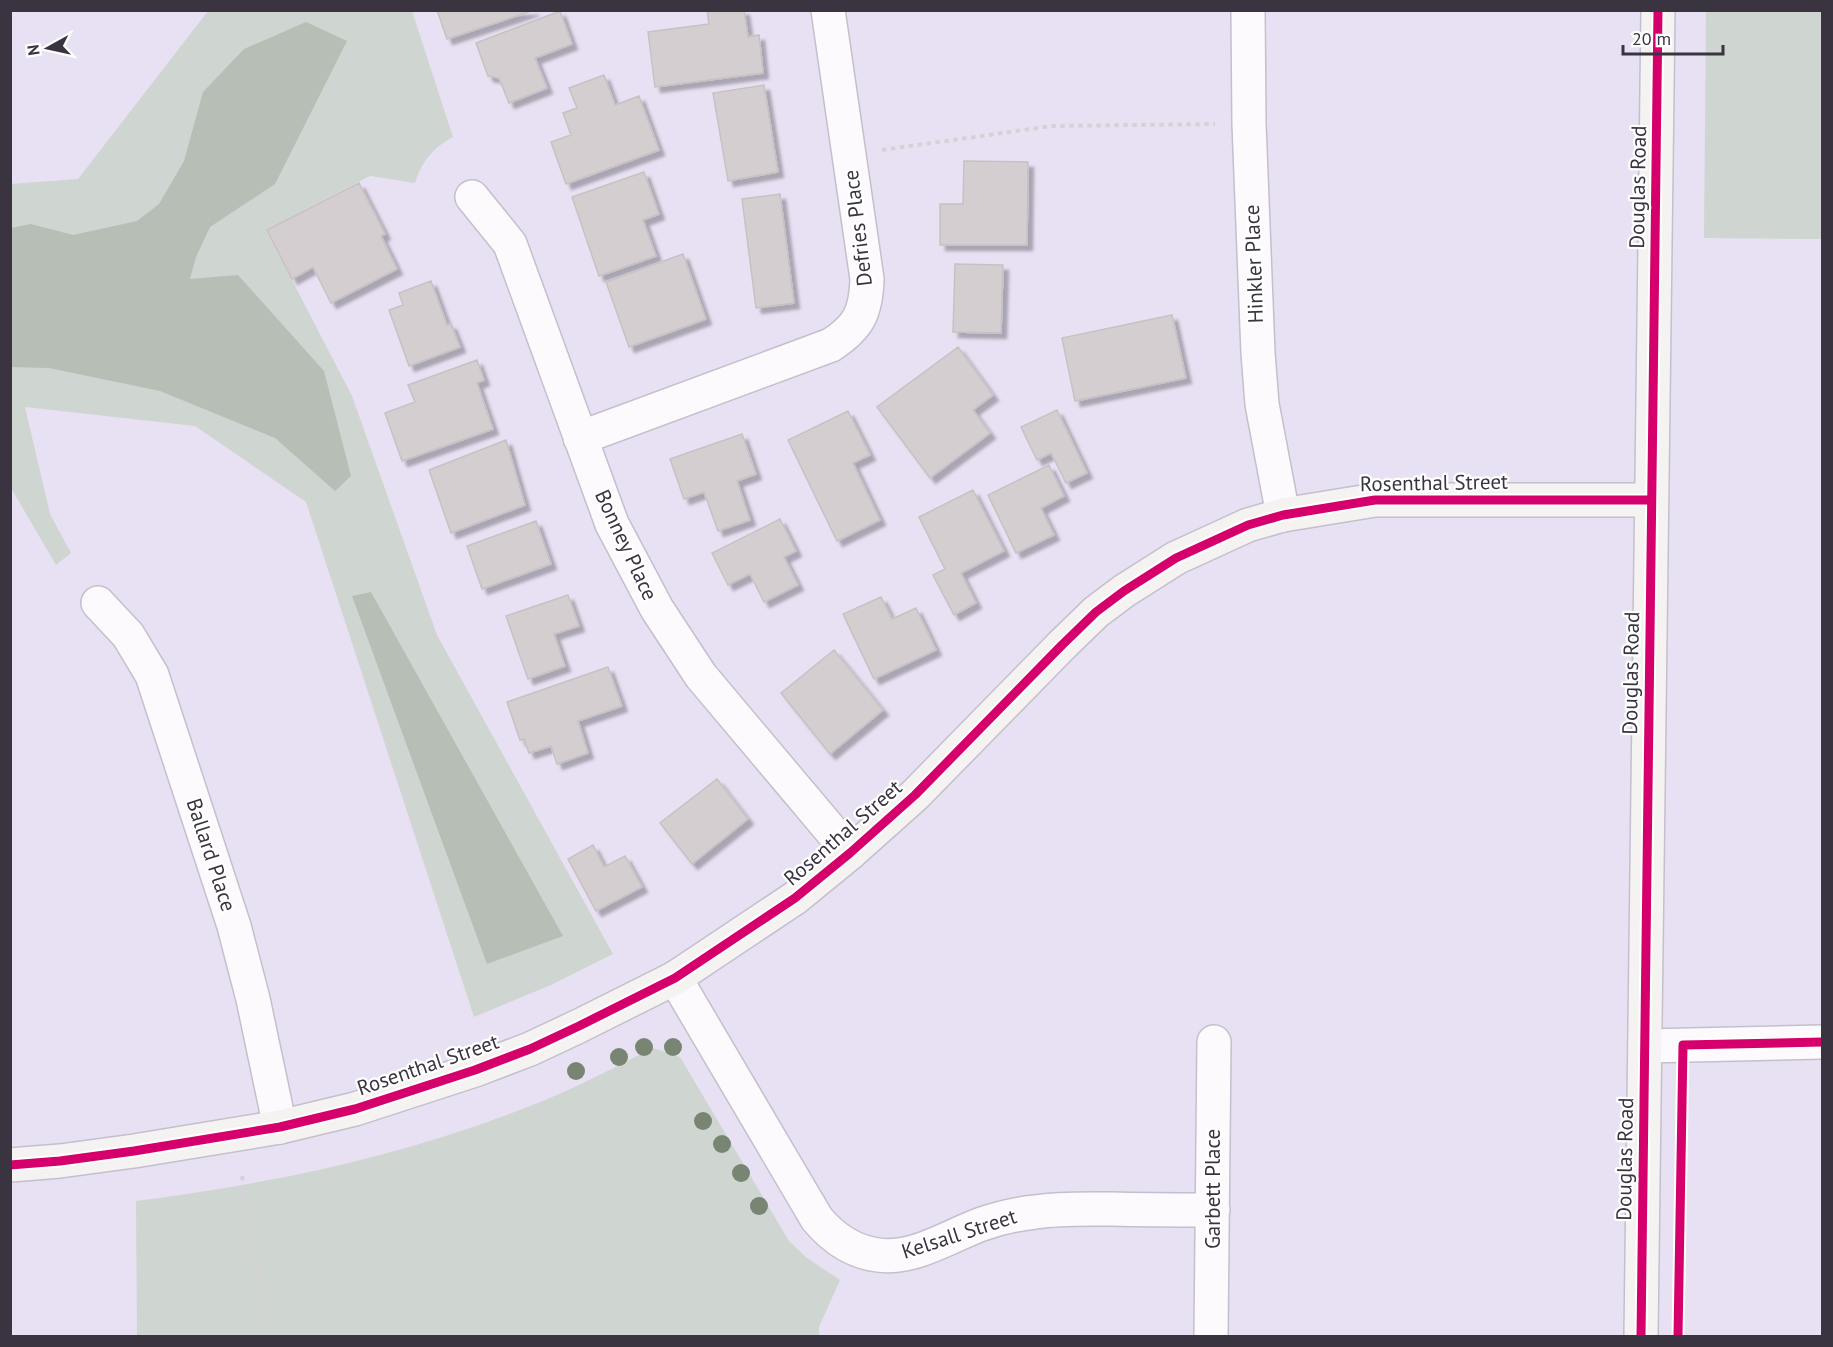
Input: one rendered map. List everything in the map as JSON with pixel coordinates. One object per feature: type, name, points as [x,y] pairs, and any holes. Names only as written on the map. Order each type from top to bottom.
[{"type":"street","name":"Defries Place","points":[[580,438],[831,345],[856,324],[863,311],[867,279],[828,10]]},
{"type":"street","name":"Hinkler Place","points":[[1248,10],[1260,381],[1283,514]]},
{"type":"street","name":"Douglas Road","points":[[1641,1336],[1658,10]]},
{"type":"street","name":"Bonney Place","points":[[472,197],[510,244],[612,524],[657,609],[701,676],[850,853]]},
{"type":"street","name":"Rosenthal Street","points":[[10,1164],[60,1161],[134,1151],[279,1127],[355,1109],[475,1071],[579,1026],[675,978],[795,898],[850,853],[915,795],[1096,612],[1176,558],[1248,525],[1283,514],[1340,504],[1392,499],[1651,500]]},
{"type":"street","name":"Ballard Place","points":[[98,603],[128,635],[152,675],[234,926],[253,999],[279,1127]]},
{"type":"street","name":"Kelsall Street","points":[[675,978],[817,1219],[827,1231],[860,1252],[879,1256],[898,1256],[983,1224],[1036,1211],[1213,1210]]},
{"type":"street","name":"Garbett Place","points":[[1211,1336],[1214,1042]]},
{"type":"street","points":[[1645,1046],[1822,1042]]},
{"type":"path","points":[[849,155],[1052,126],[1250,124]]},
{"type":"path","points":[[242,1176],[266,1319],[275,1336]]},
{"type":"shaded area","points":[[208,11],[412,11],[453,137],[429,156],[415,183],[370,176],[266,230],[352,396],[437,635],[613,954],[551,985],[474,1017],[306,502],[195,426],[25,407],[50,514],[71,553],[56,565],[11,488],[10,184],[78,179]]},
{"type":"shaded area","points":[[1706,11],[1822,11],[1822,239],[1704,238]]},
{"type":"shaded area","points":[[306,22],[347,41],[275,184],[210,227],[196,257],[190,279],[238,275],[324,371],[351,476],[335,491],[275,438],[160,391],[49,368],[11,367],[11,228],[31,224],[73,235],[137,221],[159,204],[184,161],[203,92],[244,49]]},
{"type":"shaded area","points":[[371,592],[563,936],[487,964],[352,596]]},
{"type":"shaded area","points":[[653,1048],[680,1057],[789,1241],[807,1258],[840,1280],[819,1327],[819,1336],[137,1336],[136,1201],[238,1186],[336,1166],[433,1140],[546,1100]]},
{"type":"building","points":[[437,10],[534,10],[447,39]]},
{"type":"building","points":[[707,10],[744,10],[748,37],[759,35],[763,73],[655,87],[648,32],[709,24]]},
{"type":"building","points":[[560,11],[572,44],[535,58],[547,88],[509,103],[499,78],[488,76],[476,43]]},
{"type":"building","points":[[604,75],[615,105],[639,96],[659,150],[566,184],[551,142],[571,135],[563,113],[577,108],[569,88]]},
{"type":"building","points":[[764,85],[778,172],[728,181],[713,93]]},
{"type":"building","points":[[964,161],[1028,162],[1027,245],[940,245],[940,204],[963,204]]},
{"type":"building","points":[[644,172],[659,214],[643,220],[656,256],[599,276],[572,197]]},
{"type":"building","points":[[359,183],[385,234],[381,236],[397,269],[331,303],[313,267],[292,279],[267,230]]},
{"type":"building","points":[[780,194],[794,303],[756,308],[742,199]]},
{"type":"building","points":[[683,254],[706,319],[629,347],[606,282]]},
{"type":"building","points":[[955,264],[1003,265],[1001,333],[953,332]]},
{"type":"building","points":[[431,281],[447,325],[451,324],[460,347],[409,366],[389,310],[403,305],[399,293]]},
{"type":"building","points":[[1172,315],[1186,378],[1075,401],[1062,338]]},
{"type":"building","points":[[958,347],[993,395],[973,410],[990,433],[930,478],[877,407]]},
{"type":"building","points":[[477,360],[484,380],[477,383],[493,429],[402,461],[385,413],[415,402],[408,385]]},
{"type":"building","points":[[1057,410],[1087,473],[1066,483],[1051,453],[1037,460],[1021,427]]},
{"type":"building","points":[[848,411],[870,455],[853,463],[880,520],[837,541],[788,440]]},
{"type":"building","points":[[742,434],[756,474],[737,481],[750,520],[718,531],[704,492],[684,499],[670,459]]},
{"type":"building","points":[[506,440],[525,505],[451,533],[429,470]]},
{"type":"building","points":[[1049,465],[1064,496],[1041,508],[1054,535],[1016,553],[988,495]]},
{"type":"building","points":[[973,490],[1004,551],[961,573],[976,603],[954,615],[933,575],[945,569],[919,517]]},
{"type":"building","points":[[780,519],[796,551],[784,557],[798,585],[764,602],[750,574],[728,585],[712,553]]},
{"type":"building","points":[[536,521],[551,564],[482,589],[467,546]]},
{"type":"building","points":[[568,595],[579,626],[554,634],[565,666],[528,679],[506,616]]},
{"type":"building","points":[[881,597],[892,619],[916,608],[936,650],[874,679],[843,614]]},
{"type":"building","points":[[834,650],[883,710],[830,754],[781,693]]},
{"type":"building","points":[[608,667],[622,706],[578,721],[588,753],[557,764],[551,746],[529,753],[524,739],[520,740],[507,702]]},
{"type":"building","points":[[717,779],[748,819],[692,864],[660,823]]},
{"type":"building","points":[[593,845],[604,867],[625,856],[642,887],[596,911],[568,859]]},
{"type":"cycle path","points":[[1641,1336],[1658,10]]},
{"type":"cycle path","points":[[10,1165],[134,1151],[280,1127],[355,1109],[475,1070],[530,1049],[675,978],[795,898],[850,853],[915,795],[1096,612],[1176,558],[1248,525],[1283,515],[1375,500],[1651,500]]},
{"type":"cycle path","points":[[1678,1336],[1683,1045],[1822,1042]]}]
